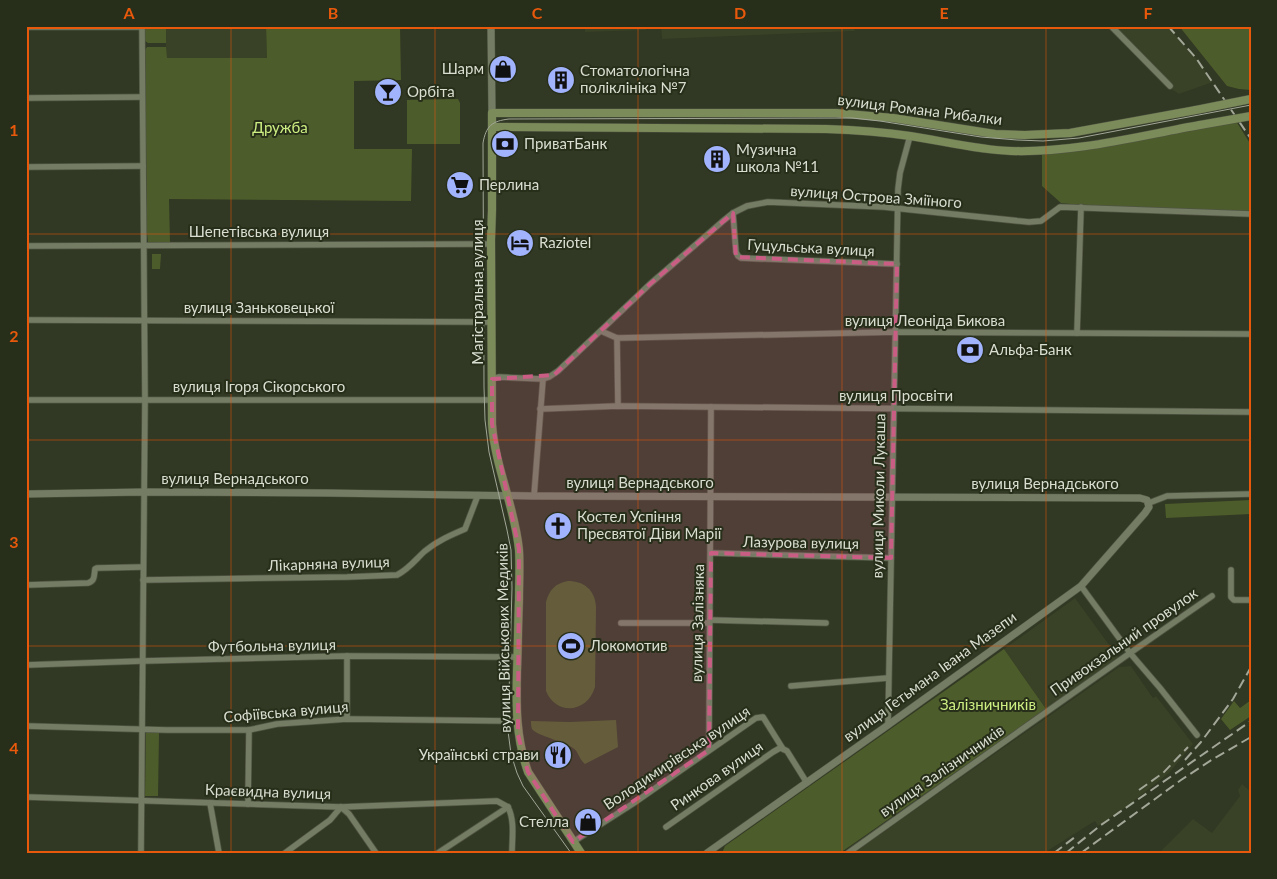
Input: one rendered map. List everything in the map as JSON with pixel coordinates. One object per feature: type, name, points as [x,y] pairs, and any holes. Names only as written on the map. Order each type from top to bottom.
[{"type":"main road","name":"вулиця Романа Рибалки","points":[[492,113],[836,113],[901,119],[995,134],[1024,135],[1070,133],[1251,99]]},
{"type":"main road","name":"Магістральна вулиця","points":[[492,113],[493,436],[508,496]]},
{"type":"main road","name":"вулиця Романа Рибалки","points":[[493,127],[861,130],[975,147],[1010,151],[1042,151],[1105,143],[1251,116]]},
{"type":"main road","name":"вулиця Військових Медиків","points":[[508,496],[519,549],[518,735],[528,772],[581,853]]},
{"type":"street","name":"Магістральна вулиця","points":[[492,26],[492,113]]},
{"type":"street","points":[[1111,26],[1170,86]]},
{"type":"street","points":[[26,27],[142,27],[145,399],[141,853]]},
{"type":"street","points":[[26,98],[142,97]]},
{"type":"street","name":"вулиця Миколи Лукаша","points":[[888,725],[898,189],[900,173],[910,136]]},
{"type":"street","points":[[26,167],[143,166]]},
{"type":"street","name":"вулиця Острова Зміїного","points":[[543,379],[549,378],[558,372],[661,274],[733,213],[747,206],[768,202],[898,208],[1029,222],[1041,221],[1060,207],[1251,214]]},
{"type":"street","points":[[1077,333],[1081,207]]},
{"type":"street","name":"Гуцульська вулиця","points":[[733,213],[736,252],[741,258],[897,264]]},
{"type":"street","name":"Шепетівська вулиця","points":[[26,246],[491,244]]},
{"type":"street","name":"вулиця Заньковецької","points":[[26,320],[492,322]]},
{"type":"street","name":"вулиця Леоніда Бикова","points":[[600,331],[617,338],[896,332],[1251,334]]},
{"type":"street","points":[[617,338],[618,406]]},
{"type":"street","points":[[492,379],[499,377],[543,379],[534,496]]},
{"type":"street","name":"вулиця Ігоря Сікорського","points":[[26,400],[492,400]]},
{"type":"street","name":"вулиця Просвіти","points":[[540,409],[618,406],[1251,412]]},
{"type":"street","name":"вулиця Залізняка","points":[[709,750],[711,407]]},
{"type":"street","name":"вулиця Вернадського","points":[[26,494],[144,492],[508,496],[1140,498],[1147,500],[1148,503],[1167,496],[1251,494]]},
{"type":"street","name":"Лікарняна вулиця","points":[[143,580],[347,578],[397,575],[404,572],[426,550],[443,539],[465,529],[478,495]]},
{"type":"street","name":"вулиця Гетьмана Івана Мазепи","points":[[706,853],[807,783],[1081,586],[1146,513],[1149,506],[1148,503]]},
{"type":"street","name":"Лазурова вулиця","points":[[711,553],[891,558]]},
{"type":"street","points":[[26,585],[88,583],[94,579],[97,568],[143,568]]},
{"type":"street","points":[[1231,570],[1231,597],[1234,600],[1251,600]]},
{"type":"street","points":[[1081,586],[1130,653],[1196,735]]},
{"type":"street","name":"Привокзальний провулок","points":[[1052,709],[1212,596]]},
{"type":"street","points":[[621,623],[710,621],[826,623]]},
{"type":"street","points":[[347,656],[347,718]]},
{"type":"street","name":"Футбольна вулиця","points":[[26,665],[347,656],[518,657]]},
{"type":"street","points":[[791,686],[888,678]]},
{"type":"street","name":"вулиця Залізничників","points":[[848,853],[1052,709]]},
{"type":"street","name":"Володимирівська вулиця","points":[[573,842],[634,803],[756,718],[763,717],[783,749]]},
{"type":"street","name":"Софіївська вулиця","points":[[26,726],[249,730],[277,724],[347,718],[517,721]]},
{"type":"street","points":[[248,804],[249,730]]},
{"type":"street","name":"Ринкова вулиця","points":[[666,827],[773,752],[780,748],[783,749]]},
{"type":"street","points":[[783,749],[787,751],[807,783]]},
{"type":"street","name":"Краєвидна вулиця","points":[[26,798],[340,807],[497,801],[508,807]]},
{"type":"street","points":[[210,803],[219,853]]},
{"type":"street","points":[[285,853],[330,820],[340,807],[349,814],[376,853]]},
{"type":"street","points":[[438,853],[508,807],[512,822],[512,853]]},
{"type":"highlighted area","points":[[733,213],[736,257],[897,264],[891,558],[711,553],[709,750],[573,842],[528,772],[518,735],[519,549],[492,424],[492,379],[554,375],[650,284]]},
{"type":"shaded area","points":[[166,26],[266,26],[267,58],[166,58]]},
{"type":"shaded area","points":[[585,26],[646,26],[646,30],[585,32]]},
{"type":"shaded area","points":[[661,26],[854,26],[855,31],[662,39]]},
{"type":"shaded area","points":[[1112,26],[1167,26],[1196,58],[1213,82],[1179,94],[1168,87]]},
{"type":"shaded area","points":[[1075,598],[1118,657],[1046,709],[1004,649]]},
{"type":"shaded area","points":[[1131,666],[1153,698],[1156,696],[1193,744],[1169,773],[1126,807],[1098,826],[1095,821],[1044,853],[853,853],[1119,667]]},
{"type":"shaded area","points":[[1242,784],[1251,792],[1251,853],[1159,853],[1193,819],[1212,833],[1240,796],[1238,790]]},
{"type":"green space","points":[[144,26],[166,26],[166,43],[148,43],[145,41]]},
{"type":"green space","name":"Дружба","points":[[266,26],[400,26],[401,80],[354,81],[354,149],[412,149],[411,201],[169,199],[170,243],[152,244],[148,242],[145,50],[147,47],[166,47],[167,58],[267,58]]},
{"type":"green space","points":[[1179,26],[1251,26],[1251,90],[1227,86]]},
{"type":"green space","points":[[458,99],[460,103],[460,144],[407,144],[407,100]]},
{"type":"green space","points":[[1236,121],[1251,145],[1251,212],[1061,203],[1042,186],[1042,153]]},
{"type":"green space","points":[[152,254],[161,254],[160,269],[152,269]]},
{"type":"green space","points":[[1251,500],[1251,514],[1166,518],[1165,504]]},
{"type":"green space","name":"Локомотив","points":[[568,581],[584,585],[591,591],[595,601],[595,687],[586,702],[572,708],[564,708],[557,705],[546,691],[546,602],[554,588],[560,583]]},
{"type":"green space","name":"Залізничників","points":[[1004,649],[1046,709],[840,853],[722,853],[725,846]]},
{"type":"green space","points":[[1251,700],[1251,716],[1230,730],[1221,719],[1234,701],[1240,708]]},
{"type":"green space","points":[[616,720],[618,747],[585,764],[573,748],[535,732],[531,724],[531,721]]},
{"type":"green space","points":[[146,731],[159,732],[158,796],[145,796]]},
{"type":"tram line","points":[[571,853],[523,786],[511,754],[508,731],[512,588],[511,550],[489,452],[485,420],[483,143],[488,128],[498,121],[509,119],[852,118],[981,137],[1043,141],[1079,138],[1251,105]]},
{"type":"railway","points":[[1168,26],[1196,58],[1251,139]]},
{"type":"railway","points":[[1185,760],[1233,699],[1251,667]]},
{"type":"railway","points":[[1066,853],[1101,825],[1251,721]]},
{"type":"railway","points":[[1081,853],[1181,780],[1251,737]]},
{"type":"railway","points":[[1139,790],[1163,773],[1188,747]]},
{"type":"railway","points":[[1054,853],[1075,837]]},
{"type":"place","name":"Шарм","points":[[503,69]]},
{"type":"place","name":"Стоматологічна поліклініка №7","points":[[561,80]]},
{"type":"place","name":"Орбіта","points":[[388,92]]},
{"type":"place","name":"ПриватБанк","points":[[505,144]]},
{"type":"place","name":"Музична школа №11","points":[[717,159]]},
{"type":"place","name":"Перлина","points":[[460,185]]},
{"type":"place","name":"Raziotel","points":[[520,243]]},
{"type":"place","name":"Альфа-Банк","points":[[970,350]]},
{"type":"place","name":"Костел Успіння Пресвятої Діви Марії","points":[[558,526]]},
{"type":"place","name":"Локомотив","points":[[571,646]]},
{"type":"place","name":"Українські страви","points":[[558,755]]},
{"type":"place","name":"Стелла","points":[[588,822]]}]
